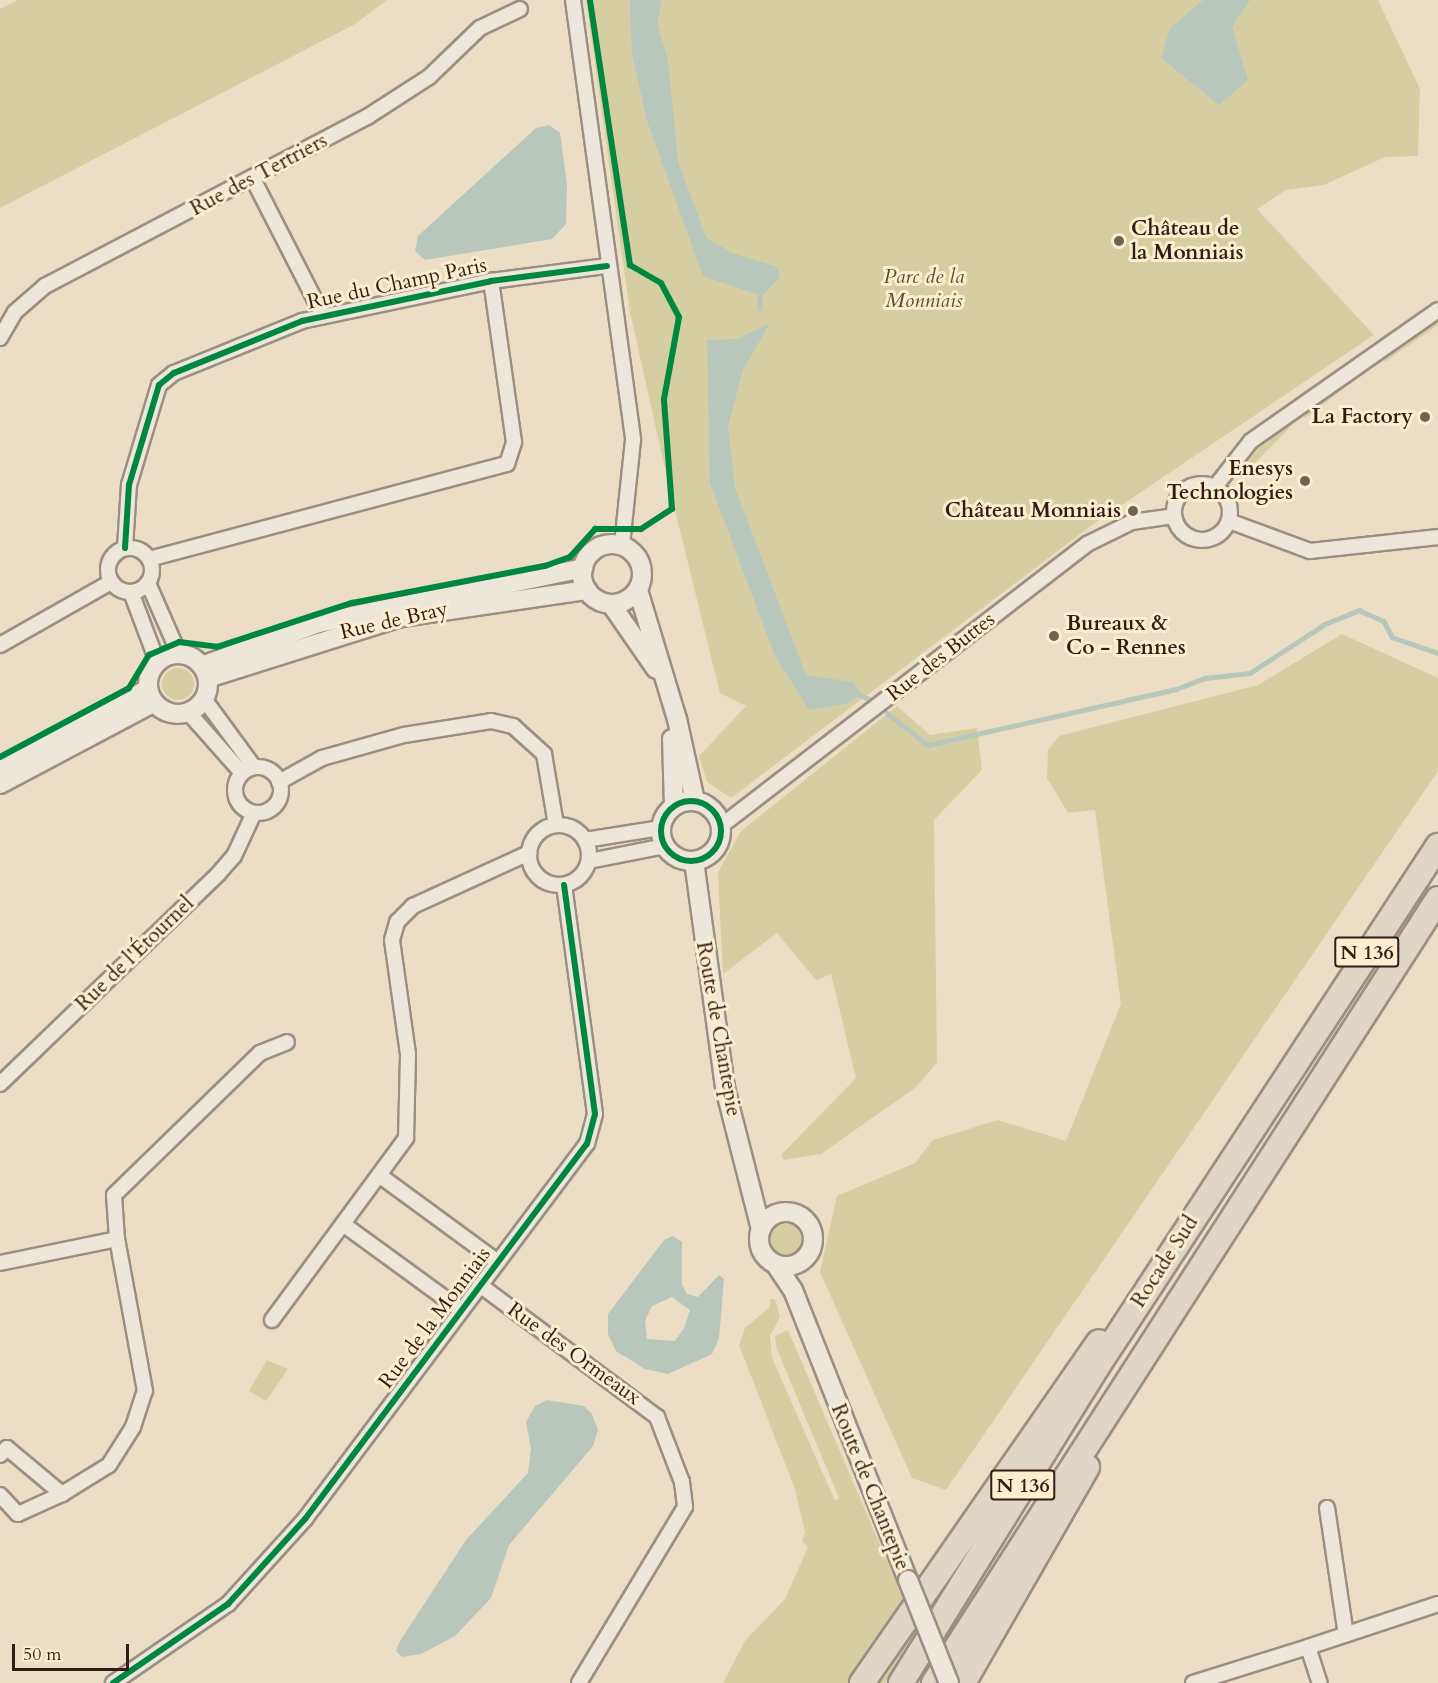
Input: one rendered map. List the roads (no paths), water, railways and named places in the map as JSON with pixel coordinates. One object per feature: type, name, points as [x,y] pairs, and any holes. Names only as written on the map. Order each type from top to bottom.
[{"type":"highway","name":"Rocade Sud","points":[[901,1683],[1148,1289],[1438,846]]},
{"type":"highway","name":"Rocade Sud","points":[[934,1683],[1127,1376],[1438,899]]},
{"type":"highway","points":[[862,1683],[1082,1360],[1148,1289]]},
{"type":"highway","points":[[963,1683],[1117,1417],[1127,1376]]},
{"type":"street","points":[[573,0],[607,266],[633,440],[622,545]]},
{"type":"street","name":"Rue des Tertriers","points":[[0,338],[15,312],[45,286],[253,179],[367,117],[429,77],[480,28],[520,9]]},
{"type":"street","points":[[253,179],[323,316]]},
{"type":"street","name":"Rue du Champ Paris","points":[[125,548],[129,485],[159,384],[174,373],[323,316],[491,281],[607,266]]},
{"type":"street","name":"Rue du Champ Paris","points":[[149,559],[507,464],[514,442],[491,281]]},
{"type":"street","points":[[1215,487],[1251,441],[1438,310]]},
{"type":"street","points":[[1198,484],[1215,487],[1230,505],[1229,521],[1219,535],[1204,541],[1181,531],[1174,516],[1183,492],[1198,484]]},
{"type":"street","name":"Rue des Buttes","points":[[721,826],[1087,544],[1132,522],[1174,516]]},
{"type":"street","points":[[1229,521],[1310,551],[1438,537]]},
{"type":"street","points":[[622,545],[593,551],[583,568],[587,590],[611,604],[656,667],[673,745],[674,806],[661,828],[664,846],[677,858],[694,861],[711,854],[721,826],[709,807],[695,801],[674,806]]},
{"type":"street","points":[[622,545],[641,564],[638,590],[677,719],[695,801]]},
{"type":"street","points":[[111,582],[108,562],[125,548],[139,549],[149,559],[148,583],[179,654],[205,672],[204,699],[248,770]]},
{"type":"street","name":"Rue de Bray","points":[[205,672],[318,623],[583,568]]},
{"type":"street","points":[[0,784],[150,696],[157,661],[131,592],[111,582]]},
{"type":"street","points":[[0,645],[111,582]]},
{"type":"street","points":[[131,592],[148,583]]},
{"type":"street","name":"Rue de Bray","points":[[205,672],[402,617],[587,590]]},
{"type":"street","points":[[611,604],[638,590]]},
{"type":"street","points":[[157,661],[179,654]]},
{"type":"street","points":[[150,696],[169,713],[188,712],[204,699]]},
{"type":"street","points":[[0,768],[150,696]]},
{"type":"street","points":[[188,712],[248,770],[269,770],[279,782],[277,803],[254,813],[235,795],[248,770]]},
{"type":"street","points":[[279,782],[332,755],[404,735],[491,722],[513,726],[544,754],[556,825]]},
{"type":"street","name":"Rue de l'Étournel","points":[[0,1084],[219,873],[234,856],[254,813]]},
{"type":"street","points":[[272,1320],[406,1138],[408,1054],[392,940],[397,922],[413,906],[529,854],[537,834],[556,825],[574,829],[585,840],[589,861],[582,875],[564,885],[543,881],[529,854]]},
{"type":"street","points":[[585,840],[661,828]]},
{"type":"street","points":[[589,861],[664,846]]},
{"type":"street","name":"Route de Chantepie","points":[[694,861],[725,1088],[754,1194],[761,1229]]},
{"type":"street","name":"Rue de la Monniais","points":[[113,1683],[228,1605],[305,1519],[595,1129],[564,885]]},
{"type":"street","points":[[0,1495],[18,1514],[62,1494],[109,1465],[133,1427],[145,1391],[117,1239],[114,1195],[260,1053],[287,1042]]},
{"type":"street","points":[[379,1175],[498,1262]]},
{"type":"street","points":[[754,1194],[785,1212],[805,1220],[813,1232],[812,1248],[802,1261],[793,1290]]},
{"type":"street","points":[[785,1212],[771,1217],[761,1229],[760,1246],[776,1265],[802,1261]]},
{"type":"street","points":[[343,1224],[461,1310]]},
{"type":"street","points":[[0,1263],[117,1239]]},
{"type":"street","name":"Route de Chantepie","points":[[776,1265],[793,1290],[950,1683]]},
{"type":"street","name":"Rue des Ormeaux","points":[[480,1285],[657,1417],[682,1482],[685,1507],[579,1683]]},
{"type":"street","points":[[0,1455],[7,1448],[62,1494]]},
{"type":"street","points":[[1328,1508],[1346,1635]]},
{"type":"street","points":[[1193,1683],[1438,1604]]},
{"type":"street","points":[[1308,1647],[1320,1683]]},
{"type":"waterway","points":[[760,293],[760,308]]},
{"type":"waterway","points":[[887,713],[928,745],[1176,689],[1205,678],[1250,673],[1325,624],[1359,610],[1384,621],[1392,637],[1438,653]]},
{"type":"waterway","points":[[855,693],[869,699]]},
{"type":"place","name":"Château de la Monniais","points":[[1119,241]]},
{"type":"place","name":"La Factory","points":[[1425,417]]},
{"type":"place","name":"Enesys Technologies","points":[[1305,481]]},
{"type":"place","name":"Château Monniais","points":[[1133,511]]},
{"type":"place","name":"Bureaux & Co - Rennes","points":[[1054,636]]},
{"type":"park label","name":"Parc de la Monniais","points":[[924,289]]}]
